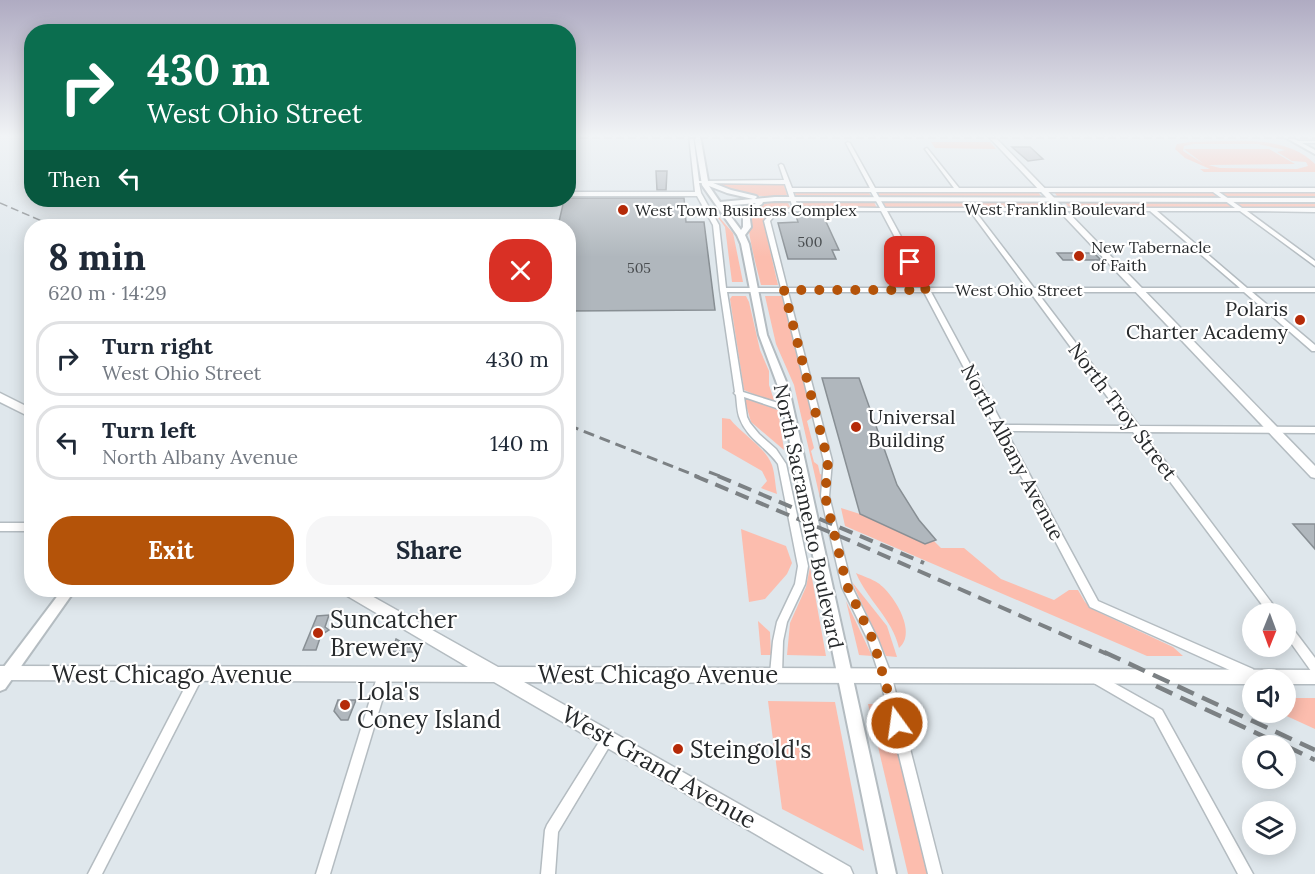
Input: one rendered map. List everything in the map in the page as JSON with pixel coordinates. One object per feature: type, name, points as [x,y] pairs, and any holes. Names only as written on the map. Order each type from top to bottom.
[{"type":"main road","points":[[1029,176],[1315,474]]},
{"type":"main road","points":[[0,397],[24,410]]},
{"type":"main road","name":"West Grand Avenue","points":[[361,597],[608,738],[822,868],[843,874]]},
{"type":"main road","name":"West Chicago Avenue","points":[[3,677],[198,674],[1242,676]]},
{"type":"main road","name":"West Chicago Avenue","points":[[1296,677],[1315,677]]},
{"type":"street","name":"North Sacramento Boulevard","points":[[699,176],[700,182],[741,235],[763,335],[784,389],[887,874]]},
{"type":"street","name":"North Sacramento Boulevard","points":[[699,176],[698,194],[716,225],[738,393],[746,425],[777,454],[783,464],[803,566],[800,584],[782,622],[776,674]]},
{"type":"street","points":[[785,176],[796,209]]},
{"type":"street","name":"North Albany Avenue","points":[[865,176],[1094,604],[1242,670]]},
{"type":"street","points":[[947,176],[958,190]]},
{"type":"street","points":[[700,182],[787,182]]},
{"type":"street","points":[[700,182],[729,192],[775,199]]},
{"type":"street","name":"West Franklin Boulevard","points":[[789,190],[1315,190]]},
{"type":"street","points":[[1214,190],[1315,264]]},
{"type":"street","points":[[576,194],[698,194]]},
{"type":"street","points":[[741,235],[747,227],[747,210],[775,199]]},
{"type":"street","name":"West Franklin Boulevard","points":[[718,204],[775,199],[1315,200]]},
{"type":"street","name":"North Sacramento Boulevard","points":[[796,209],[774,213],[767,221],[828,461],[825,496],[847,586],[873,640],[885,674],[935,874]]},
{"type":"street","name":"West Franklin Boulevard","points":[[796,209],[1315,210]]},
{"type":"street","name":"North Troy Street","points":[[971,209],[1267,603]]},
{"type":"street","points":[[1151,209],[1315,349]]},
{"type":"street","name":"West Ohio Street","points":[[723,290],[1315,291]]},
{"type":"street","points":[[738,393],[788,409]]},
{"type":"street","points":[[1000,428],[1315,430]]},
{"type":"street","points":[[0,527],[24,527]]},
{"type":"street","points":[[3,677],[64,597]]},
{"type":"street","points":[[1296,641],[1315,667]]},
{"type":"street","points":[[95,874],[198,674]]},
{"type":"street","points":[[323,874],[384,674]]},
{"type":"street","points":[[1090,675],[1158,714],[1246,874]]},
{"type":"street","points":[[548,874],[552,830],[608,738]]},
{"type":"shaded area","points":[[716,183],[783,183],[787,194],[786,196],[768,196],[740,194]]},
{"type":"shaded area","points":[[794,191],[868,191],[871,196],[796,196]]},
{"type":"shaded area","points":[[877,191],[1037,191],[1042,197],[880,197]]},
{"type":"shaded area","points":[[1053,191],[1210,191],[1218,197],[1058,197]]},
{"type":"shaded area","points":[[1219,191],[1315,191],[1315,197],[1227,197]]},
{"type":"shaded area","points":[[797,202],[874,202],[877,208],[800,208]]},
{"type":"shaded area","points":[[883,202],[1046,202],[1052,208],[886,208]]},
{"type":"shaded area","points":[[1064,202],[1227,203],[1234,208],[1070,208]]},
{"type":"shaded area","points":[[771,203],[788,203],[790,207],[770,212],[763,220],[778,285],[761,285],[754,258],[748,216],[754,207]]},
{"type":"shaded area","points":[[1236,203],[1315,203],[1315,208],[1243,208]]},
{"type":"shaded area","points":[[711,208],[733,233],[743,282],[732,282],[725,227]]},
{"type":"shaded area","points":[[732,296],[746,296],[749,302],[760,350],[769,371],[769,385],[775,403],[744,390],[730,299]]},
{"type":"shaded area","points":[[765,296],[783,296],[813,417],[807,421],[814,448],[811,451],[814,462],[818,465],[820,474],[823,475],[820,498],[794,385],[776,344]]},
{"type":"shaded area","points":[[744,398],[778,410],[784,450],[751,422]]},
{"type":"shaded area","points":[[722,418],[730,419],[769,458],[777,494],[761,488],[767,481],[762,471],[722,448]]},
{"type":"shaded area","points":[[841,508],[860,514],[925,544],[934,541],[941,548],[964,548],[1001,579],[1054,600],[1069,590],[1078,590],[1085,602],[1094,610],[1173,647],[1183,656],[1147,656],[845,526]]},
{"type":"shaded area","points":[[741,529],[786,546],[792,563],[787,574],[765,599],[749,602]]},
{"type":"shaded area","points":[[810,567],[826,656],[787,655],[790,623],[806,587]]},
{"type":"shaded area","points":[[856,573],[878,583],[897,604],[902,614],[906,633],[899,648],[891,628]]},
{"type":"shaded area","points":[[852,582],[887,626],[897,657],[886,656]]},
{"type":"shaded area","points":[[846,601],[872,656],[859,655]]},
{"type":"shaded area","points":[[758,621],[770,632],[771,655],[761,655]]},
{"type":"shaded area","points":[[1296,698],[1315,698],[1315,729],[1296,720]]},
{"type":"shaded area","points":[[768,701],[835,702],[864,851],[782,809]]},
{"type":"shaded area","points":[[868,704],[886,704],[927,874],[908,874]]},
{"type":"building","points":[[656,176],[667,176],[666,190],[657,190]]},
{"type":"building","points":[[576,198],[684,198],[686,222],[704,222],[715,310],[576,311],[576,219],[560,219],[562,207],[576,207]]},
{"type":"building","points":[[795,213],[822,213],[839,250],[832,250],[836,259],[788,259],[778,223],[798,222]]},
{"type":"building","name":"New Tabernacle of Faith","points":[[1057,253],[1094,253],[1101,260],[1063,260]]},
{"type":"building","name":"Universal Building","points":[[822,378],[859,378],[897,485],[919,520],[936,540],[925,544],[860,514]]},
{"type":"building","points":[[1293,524],[1315,524],[1315,549]]},
{"type":"building","name":"Suncatcher Brewery","points":[[329,615],[325,627],[329,630],[321,635],[316,650],[303,650],[317,616]]},
{"type":"building","points":[[396,639],[419,652],[392,652]]},
{"type":"building","name":"Lola's Coney Island","points":[[338,700],[356,700],[348,720],[341,720],[334,711]]},
{"type":"railway","points":[[0,203],[37,219]]},
{"type":"railway","points":[[576,428],[699,477]]},
{"type":"railway","points":[[709,472],[722,477]]},
{"type":"railway","points":[[695,476],[851,541],[1107,654]]},
{"type":"railway","points":[[718,476],[924,563]]},
{"type":"railway","points":[[1104,652],[1315,750]]},
{"type":"railway","points":[[1156,686],[1261,735]]},
{"type":"railway","points":[[1296,751],[1315,760]]},
{"type":"place","name":"West Town Business Complex","points":[[623,210]]},
{"type":"place","name":"New Tabernacle of Faith","points":[[1079,256]]},
{"type":"place","name":"Polaris Charter Academy","points":[[1300,320]]},
{"type":"place","name":"Universal Building","points":[[856,427]]},
{"type":"place","name":"Suncatcher Brewery","points":[[318,633]]},
{"type":"place","name":"Lola's Coney Island","points":[[345,705]]},
{"type":"place","name":"Steingold's","points":[[678,749]]},
{"type":"route","points":[[897,723],[885,674],[873,640],[847,586],[825,496],[828,461],[784,290],[926,290],[910,262]]}]
